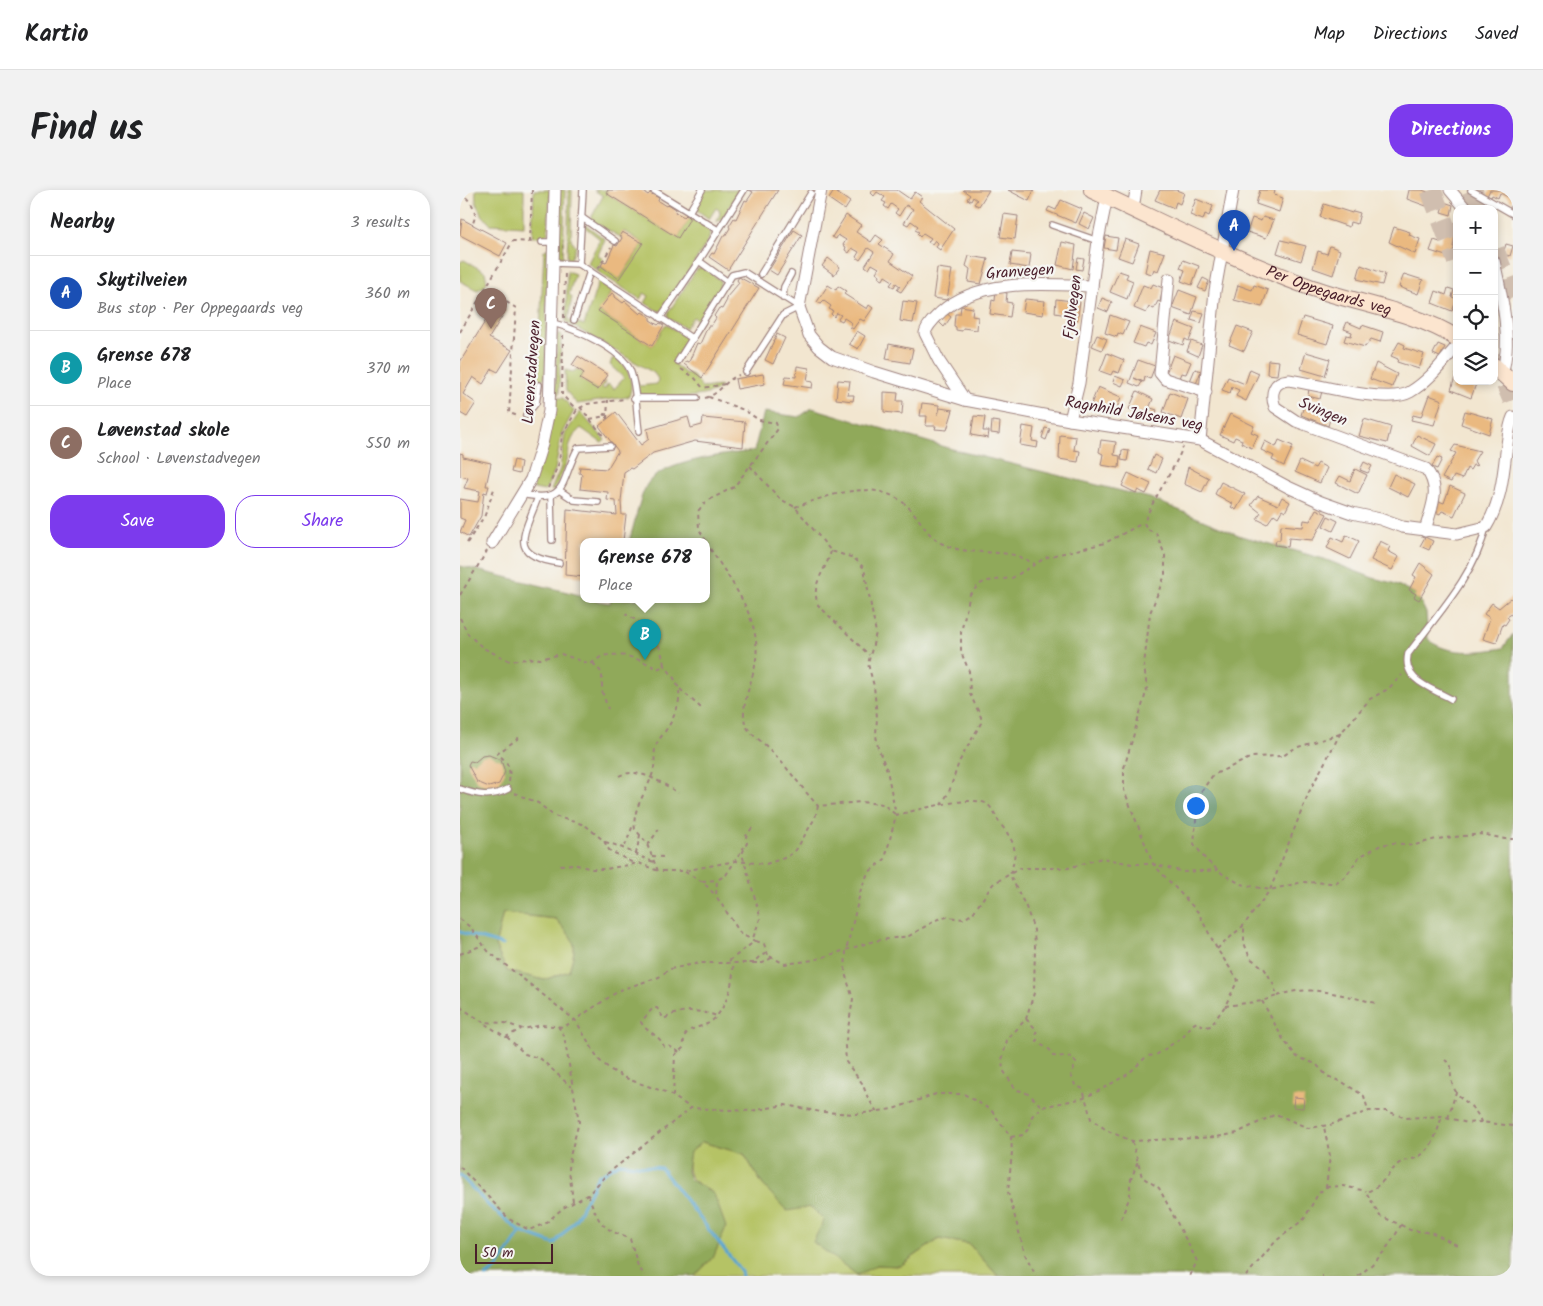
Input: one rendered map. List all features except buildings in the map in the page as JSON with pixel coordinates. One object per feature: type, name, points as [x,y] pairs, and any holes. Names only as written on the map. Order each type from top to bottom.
[{"type":"street","name":"Løvenstadvegen","points":[[492,542],[531,479],[549,411],[545,385],[558,324],[559,264],[554,242],[556,190]]},
{"type":"street","name":"Per Oppegaards veg","points":[[1092,190],[1222,250],[1307,286],[1407,316],[1453,336]]},
{"type":"street","points":[[1133,209],[1136,190]]},
{"type":"street","points":[[1200,440],[1215,291],[1233,190]]},
{"type":"street","points":[[1450,190],[1463,205]]},
{"type":"street","points":[[799,307],[815,193]]},
{"type":"street","name":"Fjellvegen","points":[[1070,420],[1086,341],[1098,241],[1107,197]]},
{"type":"street","points":[[1498,278],[1510,330],[1503,374]]},
{"type":"street","points":[[1168,279],[1160,373],[1166,379],[1206,392]]},
{"type":"street","name":"Granvegen","points":[[965,400],[939,361],[925,333],[935,318],[948,306],[965,296],[994,288],[1047,284],[1092,286]]},
{"type":"street","name":"Ragnhild Jølsens veg","points":[[799,307],[809,335],[819,347],[832,357],[874,372],[965,400],[1070,420],[1200,440],[1288,487],[1321,502],[1352,513],[1380,518],[1402,527],[1457,534],[1486,527]]},
{"type":"street","name":"Svingen","points":[[1424,531],[1435,489],[1435,482],[1426,469],[1296,421],[1275,407],[1272,394],[1274,388],[1289,380],[1384,397],[1400,396],[1418,386],[1453,350]]},
{"type":"street","points":[[1486,527],[1493,515],[1501,491],[1509,429],[1513,417]]},
{"type":"lane","points":[[579,264],[583,190]]},
{"type":"lane","points":[[653,190],[718,230]]},
{"type":"lane","points":[[689,212],[702,190]]},
{"type":"lane","points":[[660,318],[699,262],[744,190]]},
{"type":"lane","points":[[1471,190],[1513,214]]},
{"type":"lane","points":[[761,274],[815,193]]},
{"type":"lane","points":[[581,217],[615,241]]},
{"type":"lane","points":[[1052,225],[1098,241]]},
{"type":"lane","points":[[542,242],[554,242]]},
{"type":"lane","points":[[699,262],[728,282]]},
{"type":"lane","points":[[559,264],[579,264],[692,339]]},
{"type":"lane","points":[[574,320],[590,271]]},
{"type":"lane","points":[[678,362],[732,275],[744,272],[799,307]]},
{"type":"lane","points":[[783,298],[784,287],[791,274]]},
{"type":"lane","points":[[746,372],[783,316],[799,307]]},
{"type":"lane","points":[[558,324],[604,346],[624,359],[630,372],[639,431]]},
{"type":"lane","points":[[526,415],[534,408],[545,385],[536,385],[534,379]]},
{"type":"lane","points":[[634,398],[696,398]]},
{"type":"lane","points":[[521,494],[540,498],[551,497],[559,490],[578,448],[610,446]]},
{"type":"lane","points":[[559,490],[574,500],[598,502]]},
{"type":"lane","points":[[551,497],[552,540]]},
{"type":"lane","points":[[540,498],[525,529],[525,547],[529,553],[541,560],[560,563]]},
{"type":"lane","points":[[1451,699],[1413,678],[1407,670],[1408,654],[1455,590],[1481,547],[1486,527]]},
{"type":"lane","points":[[460,789],[476,795],[497,796],[508,789]]},
{"type":"path","points":[[530,242],[532,190]]},
{"type":"path","points":[[460,192],[473,206],[475,212],[472,223]]},
{"type":"path","points":[[460,332],[513,241],[542,242]]},
{"type":"path","points":[[598,268],[615,241]]},
{"type":"path","points":[[559,264],[558,324],[562,395],[577,410]]},
{"type":"path","points":[[486,289],[516,308],[509,413],[515,416],[526,415]]},
{"type":"path","points":[[678,362],[676,364],[685,373],[694,377],[702,387],[725,384]]},
{"type":"path","points":[[696,398],[709,397],[717,393],[729,379],[746,372]]},
{"type":"path","points":[[703,538],[698,530],[698,510],[707,501],[734,487],[778,432],[778,425],[759,420],[744,410],[709,397]]},
{"type":"path","points":[[540,498],[557,469],[562,435],[577,410],[587,404],[634,398]]},
{"type":"path","points":[[590,419],[606,417],[608,400]]},
{"type":"path","points":[[580,407],[610,446]]},
{"type":"path","points":[[941,805],[949,792],[958,762],[981,723],[981,718],[970,694],[969,671],[962,652],[961,632],[970,594],[980,584],[987,581],[1012,578],[1035,564],[1059,553],[1105,543],[1144,523],[1150,507],[1173,471],[1188,437]]},
{"type":"path","points":[[750,466],[780,499],[795,507],[831,551],[854,558],[864,568],[876,634],[868,664],[874,686],[878,748],[888,770],[896,815],[885,859],[868,873],[862,889],[846,951],[845,972],[853,999],[845,1046],[846,1062],[862,1083],[868,1098],[877,1112]]},
{"type":"path","points":[[467,543],[485,515],[494,489]]},
{"type":"path","points":[[795,507],[835,494],[877,490],[890,493],[911,510],[930,535],[941,544],[958,550],[1013,555],[1035,564]]},
{"type":"path","points":[[1011,1137],[1023,1135],[1029,1128],[1032,1116],[1042,1107],[1084,1098],[1128,1074],[1147,1056],[1156,1055],[1184,1036],[1192,1025],[1198,1022],[1205,1027],[1210,1026],[1225,1006],[1238,980],[1217,949],[1198,912],[1153,864],[1124,790],[1124,768],[1147,689],[1144,665],[1150,614],[1166,575],[1165,555],[1156,533],[1147,529],[1144,523]]},
{"type":"path","points":[[460,595],[468,585],[492,542]]},
{"type":"path","points":[[710,549],[752,618],[756,637],[757,658],[745,707],[746,723],[749,731],[778,757],[818,806]]},
{"type":"path","points":[[831,551],[829,559],[816,583],[818,605],[869,655]]},
{"type":"path","points":[[625,614],[640,621],[658,640],[663,664],[672,674],[680,689],[701,708]]},
{"type":"path","points":[[460,618],[468,634],[483,648],[510,661],[535,658],[540,660],[561,654],[582,663],[593,663],[608,654],[648,662],[657,669],[663,664]]},
{"type":"path","points":[[593,663],[602,673],[602,691],[608,709]]},
{"type":"path","points":[[1217,949],[1244,926],[1270,890],[1309,792],[1340,734],[1370,699],[1388,689],[1407,670]]},
{"type":"path","points":[[658,871],[648,845],[634,829],[635,812],[651,778],[656,746],[670,723],[680,695],[680,689]]},
{"type":"path","points":[[1340,734],[1295,748],[1283,756],[1252,757],[1213,775],[1198,796],[1194,844],[1206,860],[1241,884],[1270,890],[1303,882],[1335,883],[1346,876],[1359,857],[1381,845],[1392,843],[1415,845],[1436,840],[1482,834],[1513,839]]},
{"type":"path","points":[[521,736],[497,754],[508,765],[511,773],[508,789],[538,803],[554,816],[585,825],[604,841],[609,850],[633,863]]},
{"type":"path","points":[[619,776],[628,772],[642,774],[678,793]]},
{"type":"path","points":[[896,815],[975,800],[988,804],[1012,838],[1016,855],[1010,875],[1026,907],[1034,930],[1034,993],[1026,1019],[1007,1040],[1002,1060],[1004,1070],[1016,1090],[1032,1096],[1042,1107]]},
{"type":"path","points":[[818,806],[860,802],[883,804],[896,815]]},
{"type":"path","points":[[560,865],[573,864],[592,869],[606,869],[639,863],[658,871],[684,871],[735,861],[766,864],[787,857],[796,850],[815,818],[818,806]]},
{"type":"path","points":[[625,847],[634,823]]},
{"type":"path","points":[[701,881],[717,880],[726,876],[747,843],[746,836],[752,828]]},
{"type":"path","points":[[648,845],[659,829]]},
{"type":"path","points":[[636,854],[640,835]]},
{"type":"path","points":[[604,841],[625,847],[656,863]]},
{"type":"path","points":[[744,847],[743,862],[752,883],[760,919],[753,938]]},
{"type":"path","points":[[652,856],[657,852]]},
{"type":"path","points":[[652,856],[663,857]]},
{"type":"path","points":[[684,871],[701,881],[716,896],[742,934],[764,944],[768,954],[785,964],[846,951],[874,941],[909,936],[938,919],[948,917],[964,919],[973,913],[993,884],[1020,868],[1068,868],[1102,858],[1132,864],[1153,864],[1194,873],[1218,870]]},
{"type":"path","points":[[716,896],[717,880]]},
{"type":"path","points":[[460,919],[471,928],[488,951],[576,1021],[599,1060],[611,1070],[630,1080],[673,1096],[691,1108],[751,1111],[785,1105],[840,1114],[893,1109],[936,1094],[964,1094],[991,1110],[1011,1137],[1012,1152],[1008,1192],[1025,1254],[1036,1276]]},
{"type":"path","points":[[1244,926],[1244,942],[1250,958],[1264,968],[1273,983],[1277,996]]},
{"type":"path","points":[[728,962],[755,941]]},
{"type":"path","points":[[460,954],[483,944]]},
{"type":"path","points":[[752,963],[760,956],[768,954]]},
{"type":"path","points":[[507,1037],[521,1029],[569,1025],[620,990],[659,977],[670,969],[700,963],[763,962],[773,957]]},
{"type":"path","points":[[673,1096],[675,1055],[685,1045],[684,1036],[688,1032],[708,1024],[717,1016],[726,998],[734,972],[733,962]]},
{"type":"path","points":[[1225,1006],[1262,1001],[1286,993],[1328,990],[1376,1003]]},
{"type":"path","points":[[1262,1001],[1297,1057],[1316,1064],[1327,1076],[1344,1083],[1364,1096],[1368,1111]]},
{"type":"path","points":[[460,1007],[507,1037],[525,1054],[541,1059],[571,1087]]},
{"type":"path","points":[[679,1052],[669,1046],[664,1047],[662,1041],[644,1028],[641,1022],[653,1008],[657,1008],[664,1019],[674,1013],[688,1010],[700,1010],[717,1016]]},
{"type":"path","points":[[1026,1019],[1036,1029],[1037,1042],[1050,1050],[1053,1056],[1072,1057],[1076,1063],[1071,1075],[1075,1085],[1083,1089],[1091,1119],[1108,1131],[1132,1140],[1217,1137],[1237,1133],[1276,1114],[1308,1128],[1324,1127],[1368,1111],[1387,1111],[1406,1118],[1442,1116],[1467,1124],[1481,1122],[1513,1126]]},
{"type":"path","points":[[483,1022],[505,1023],[521,1029]]},
{"type":"path","points":[[558,1026],[564,1036],[571,1087],[579,1122],[570,1156],[570,1186],[574,1203]]},
{"type":"path","points":[[1445,1060],[1451,1065],[1450,1080],[1456,1092],[1479,1116],[1481,1122]]},
{"type":"path","points":[[1448,1118],[1456,1092]]},
{"type":"path","points":[[460,1167],[509,1219],[529,1230],[546,1223],[563,1208],[588,1195],[607,1174],[691,1108]]},
{"type":"path","points":[[1246,1276],[1276,1240],[1304,1219],[1318,1194],[1326,1187],[1343,1186],[1366,1192],[1376,1189],[1400,1162],[1416,1158],[1425,1152],[1433,1143],[1442,1116]]},
{"type":"path","points":[[1324,1127],[1330,1156],[1326,1187]]},
{"type":"path","points":[[1132,1140],[1142,1177],[1159,1188],[1197,1261],[1190,1276]]},
{"type":"path","points":[[1120,1219],[1130,1196],[1130,1182],[1138,1161]]},
{"type":"path","points":[[1366,1192],[1380,1216],[1410,1230],[1433,1233],[1457,1245]]},
{"type":"path","points":[[588,1195],[600,1222],[608,1231],[630,1240],[638,1266],[645,1276]]},
{"type":"path","points":[[1358,1276],[1374,1264],[1402,1225]]},
{"type":"green space","points":[[476,190],[524,190],[524,226],[490,224],[478,208]]},
{"type":"green space","points":[[534,190],[549,190],[550,192],[548,233],[544,236],[532,237]]},
{"type":"green space","points":[[560,190],[565,190],[563,260],[559,255]]},
{"type":"green space","points":[[569,190],[572,190],[571,239],[576,247],[570,261],[567,260]]},
{"type":"green space","points":[[594,190],[608,190],[606,193],[678,238],[690,218],[704,225],[710,232],[709,239],[664,311],[658,311],[645,303],[649,296],[644,293],[640,299],[597,271],[601,266],[620,279],[643,243],[626,232],[620,235],[622,238],[590,220],[603,196]]},
{"type":"green space","points":[[704,190],[740,190],[722,219],[716,222],[720,214],[716,208],[709,219],[697,210],[696,204]]},
{"type":"green space","points":[[586,225],[605,239],[598,255],[603,259],[596,270],[588,263],[600,239],[585,227]]},
{"type":"green space","points":[[548,249],[545,377],[542,380],[538,378],[538,373],[544,251]]},
{"type":"green space","points":[[464,260],[485,272],[487,282],[484,287],[477,290],[460,281],[460,262]]},
{"type":"green space","points":[[702,267],[720,280],[720,290],[696,328],[692,328],[697,319],[693,317],[685,328],[668,318],[668,313],[696,270]]},
{"type":"green space","points":[[567,271],[575,274],[569,294],[572,297],[568,320],[584,325],[599,280],[613,289],[599,312],[652,346],[666,324],[688,339],[674,363],[675,365],[685,373],[693,376],[702,388],[721,386],[716,391],[696,396],[658,397],[640,394],[636,389],[635,382],[637,381],[639,386],[657,384],[658,379],[654,373],[566,322]]},
{"type":"green space","points":[[557,334],[561,334],[559,394],[555,394]]},
{"type":"green space","points":[[617,358],[624,365],[631,381],[628,397],[577,404],[566,391],[565,370],[573,372],[577,369],[584,373],[580,379],[598,390],[604,381],[602,388],[605,389],[608,384],[614,389],[624,378],[610,365],[612,359]]},
{"type":"green space","points":[[555,398],[563,398],[574,411],[562,433],[555,470],[545,491],[534,489],[533,485],[553,417]]},
{"type":"green space","points":[[812,408],[959,451],[1150,498],[1241,536],[1324,559],[1373,578],[1393,583],[1417,594],[1426,613],[1428,639],[1444,648],[1484,651],[1503,648],[1513,634],[1513,1276],[998,1276],[969,1244],[939,1239],[900,1266],[877,1265],[857,1275],[813,1242],[824,1220],[811,1207],[787,1211],[763,1185],[744,1154],[702,1142],[690,1152],[687,1171],[690,1179],[714,1194],[726,1227],[714,1256],[695,1276],[460,1276],[460,566],[580,595],[580,603],[710,603],[710,538],[630,538],[641,499],[646,486],[653,477],[665,470],[695,460],[754,451],[764,412],[799,417]],"holes":[[[503,913],[556,919],[568,933],[574,948],[569,971],[544,980],[507,971],[495,946]]]},
{"type":"green space","points":[[580,412],[605,440],[602,443],[581,428],[572,440],[566,464],[554,491],[551,490],[560,469],[565,434]]},
{"type":"green space","points":[[503,913],[557,919],[574,943],[574,954],[569,971],[544,980],[507,971],[495,946]]},
{"type":"green space","points":[[702,1142],[744,1154],[763,1185],[811,1207],[877,1265],[900,1266],[939,1239],[969,1244],[998,1276],[695,1276],[714,1256],[714,1194],[695,1182],[689,1174],[688,1168],[689,1152]]},
{"type":"waterway","points":[[460,932],[503,945]]},
{"type":"waterway","points":[[460,1175],[489,1206],[521,1232],[554,1244],[576,1219],[598,1176],[619,1163],[661,1168],[741,1271],[742,1276]]},
{"type":"waterway","points":[[486,1276],[497,1268],[521,1232]]},
{"type":"tunnel","points":[[1431,190],[1453,250]]},
{"type":"tunnel","points":[[1472,190],[1478,205]]},
{"type":"tunnel","points":[[1498,260],[1513,298]]},
{"type":"tunnel","points":[[1498,364],[1513,400]]},
{"type":"place","name":"Skytilveien","points":[[1234,251]]},
{"type":"place","name":"Løvenstad skole","points":[[491,329]]},
{"type":"place","name":"Grense 678","points":[[645,660]]}]
